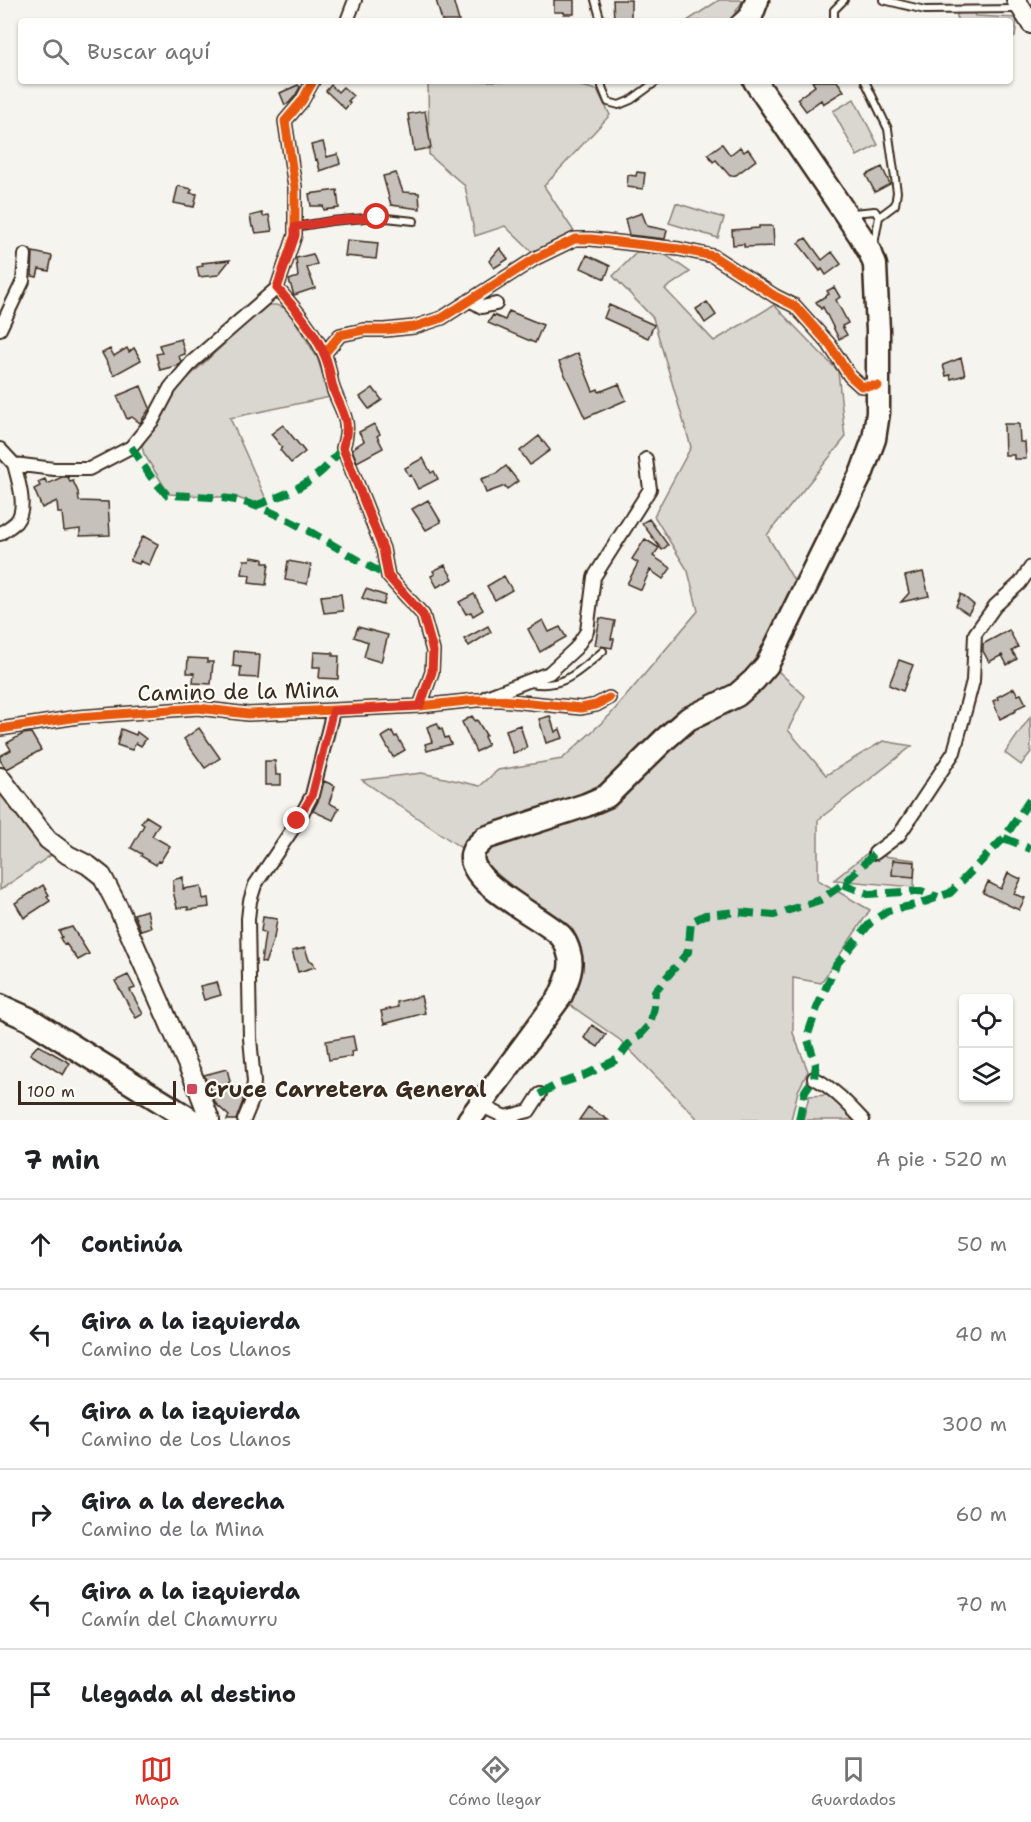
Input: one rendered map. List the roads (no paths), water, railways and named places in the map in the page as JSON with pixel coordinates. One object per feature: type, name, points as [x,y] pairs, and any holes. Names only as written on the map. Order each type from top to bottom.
[{"type":"highway","points":[[749,18],[757,0]]},
{"type":"highway","points":[[475,1112],[560,997],[568,980],[571,966],[569,953],[561,936],[493,888],[480,876],[472,864],[474,849],[485,838],[607,796],[664,739],[688,719],[737,695],[754,680],[767,665],[862,472],[874,439],[878,413],[878,386],[876,276],[871,254],[757,84]]},
{"type":"highway","points":[[0,1006],[29,1019],[191,1120]]},
{"type":"street","points":[[348,18],[355,0]]},
{"type":"street","points":[[14,464],[54,470],[89,469],[131,447],[153,420],[170,388],[192,362],[277,288],[295,236],[295,187],[285,121],[302,101],[311,84]]},
{"type":"street","points":[[324,354],[340,335],[364,330],[414,327],[442,318],[528,263],[575,238],[679,249],[713,256],[775,296],[795,306],[829,344],[850,376],[861,386],[878,386]]},
{"type":"street","points":[[0,329],[23,281],[25,255]]},
{"type":"street","points":[[277,288],[304,319],[324,354],[334,390],[344,411],[348,432],[343,448],[383,549],[388,576],[423,615],[433,651],[432,672],[420,706]]},
{"type":"street","points":[[470,300],[482,307],[496,304]]},
{"type":"street","points":[[0,449],[14,464],[21,498],[20,514],[15,522],[0,534]]},
{"type":"street","points":[[477,700],[549,673],[576,648],[587,630],[594,577],[650,489],[646,459]]},
{"type":"street","points":[[875,853],[899,835],[954,752],[973,681],[975,634],[995,606],[1020,584],[1031,567]]},
{"type":"street","points":[[477,700],[501,700],[581,708],[596,705],[609,698]]},
{"type":"street","name":"Camino de la Mina","points":[[0,729],[78,717],[198,708],[248,714],[420,706],[477,700]]},
{"type":"street","points":[[244,1120],[254,1082],[250,1038],[248,919],[250,901],[255,885],[312,795],[333,711]]},
{"type":"street","points":[[0,777],[48,840],[102,876],[118,907],[210,1120]]},
{"type":"street","points":[[814,1078],[826,1084],[863,1120]]},
{"type":"street","points":[[475,1112],[505,1117],[529,1110],[540,1094]]},
{"type":"lane","points":[[595,0],[600,18]]},
{"type":"lane","points":[[737,18],[757,0]]},
{"type":"lane","points":[[834,18],[834,10],[844,0]]},
{"type":"lane","points":[[883,0],[925,10],[1023,11]]},
{"type":"lane","points":[[602,84],[608,102],[619,105],[631,100],[653,84]]},
{"type":"lane","points":[[866,84],[888,129],[897,192],[895,205],[879,217]]},
{"type":"lane","points":[[846,214],[875,211],[879,217],[871,254]]},
{"type":"lane","points":[[295,227],[377,217],[414,221]]},
{"type":"lane","points":[[524,682],[543,686],[566,681],[603,651]]},
{"type":"place","name":"Cruce Carretera General","points":[[192,1089]]}]
